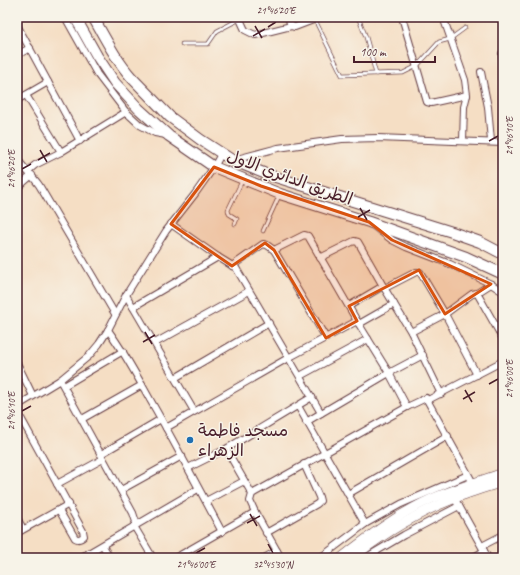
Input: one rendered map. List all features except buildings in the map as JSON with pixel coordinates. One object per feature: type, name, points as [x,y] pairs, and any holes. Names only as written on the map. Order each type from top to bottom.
[{"type":"main road","name":"الطريق الدائري الاول","points":[[75,17],[97,56],[120,89],[139,109],[169,136],[214,167],[280,194],[369,222],[466,257],[503,274]]},
{"type":"main road","name":"الطريق الدائري الاول","points":[[94,19],[126,72],[170,117],[221,154],[266,174],[452,232],[480,242],[503,254]]},
{"type":"main road","points":[[120,89],[132,78]]},
{"type":"main road","points":[[341,558],[363,540],[393,520],[429,500],[469,484],[503,473]]},
{"type":"main road","points":[[469,484],[503,482]]},
{"type":"main road","points":[[354,557],[369,545],[394,529],[440,504],[456,502],[469,484]]},
{"type":"street","points":[[65,17],[97,74],[126,112],[140,125],[154,133],[169,136]]},
{"type":"street","points":[[288,17],[292,26]]},
{"type":"street","points":[[402,17],[427,102],[431,103],[467,95]]},
{"type":"street","points":[[443,17],[464,80],[467,95],[464,107],[463,141]]},
{"type":"street","points":[[239,18],[245,30],[255,35],[292,26],[295,27],[318,19]]},
{"type":"street","points":[[17,25],[80,141]]},
{"type":"street","points":[[17,55],[30,48]]},
{"type":"street","points":[[481,72],[488,107],[491,141]]},
{"type":"street","points":[[17,100],[48,82]]},
{"type":"street","points":[[26,95],[62,152]]},
{"type":"street","points":[[17,188],[35,165],[62,152],[126,112]]},
{"type":"street","points":[[232,160],[278,148],[342,139],[378,138],[491,141],[503,143]]},
{"type":"street","points":[[17,406],[60,380],[89,356],[99,344],[126,295],[171,224],[196,194],[221,154]]},
{"type":"street","points":[[17,158],[20,169],[30,173],[115,314]]},
{"type":"street","points":[[369,222],[392,240],[450,264],[491,284],[503,292]]},
{"type":"street","points":[[171,224],[236,268],[321,413]]},
{"type":"street","points":[[274,250],[304,235],[311,239],[320,258],[407,407]]},
{"type":"street","points":[[320,258],[356,241],[411,332],[441,394]]},
{"type":"street","points":[[232,266],[263,244],[274,250],[326,338]]},
{"type":"street","points":[[133,307],[218,257]]},
{"type":"street","points":[[348,306],[384,287],[416,272],[420,272],[445,314],[477,375]]},
{"type":"street","points":[[411,332],[445,314],[472,294],[477,293],[491,284]]},
{"type":"street","points":[[154,343],[249,291]]},
{"type":"street","points":[[477,293],[503,339]]},
{"type":"street","points":[[126,295],[194,411]]},
{"type":"street","points":[[166,428],[288,358],[394,304]]},
{"type":"street","points":[[175,378],[269,323]]},
{"type":"street","points":[[108,330],[123,351],[182,456],[198,490],[206,501],[222,532]]},
{"type":"street","points":[[300,376],[368,339]]},
{"type":"street","points":[[64,386],[123,351]]},
{"type":"street","points":[[306,422],[423,355]]},
{"type":"street","points":[[281,558],[254,512],[250,500],[252,494],[407,407],[424,398],[428,400],[441,394],[503,361]]},
{"type":"street","points":[[17,363],[34,396]]},
{"type":"street","points":[[60,380],[136,519],[134,526]]},
{"type":"street","points":[[82,419],[142,385]]},
{"type":"street","points":[[188,468],[226,449],[312,397]]},
{"type":"street","points":[[320,558],[365,524],[418,496],[469,484],[448,436],[428,400]]},
{"type":"street","points":[[298,406],[365,524]]},
{"type":"street","points":[[17,411],[84,532],[84,536],[81,539],[74,536],[59,510]]},
{"type":"street","points":[[57,484],[161,419]]},
{"type":"street","points":[[348,494],[448,436]]},
{"type":"street","points":[[226,449],[252,494]]},
{"type":"street","points":[[121,490],[182,456]]},
{"type":"street","points":[[266,533],[320,501],[320,497],[304,464]]},
{"type":"street","points":[[206,501],[244,481]]},
{"type":"street","points":[[80,558],[198,490]]},
{"type":"street","points":[[365,558],[456,502],[488,558]]},
{"type":"street","points":[[17,533],[69,504]]},
{"type":"street","points":[[175,558],[254,512]]},
{"type":"street","points":[[17,518],[23,530]]},
{"type":"street","points":[[134,526],[153,558]]},
{"type":"street","points":[[472,558],[503,534]]},
{"type":"street","points":[[103,546],[110,558]]},
{"type":"street","points":[[264,558],[277,551]]},
{"type":"lane","points":[[94,19],[107,17]]},
{"type":"lane","points":[[358,17],[366,37],[376,74]]},
{"type":"lane","points":[[182,44],[208,44],[217,31],[239,18]]},
{"type":"lane","points":[[318,19],[342,75],[403,73],[417,66],[439,42],[450,39],[465,28]]},
{"type":"lane","points":[[235,224],[237,219],[229,214],[228,209],[243,180]]},
{"type":"lane","points":[[263,231],[280,194]]},
{"type":"highlighted area","points":[[214,167],[261,186],[369,222],[392,240],[491,284],[445,314],[419,270],[349,306],[357,321],[326,338],[274,250],[265,243],[232,266],[171,224]]},
{"type":"place","name":"مسجد فاطمة الزهراء","points":[[190,440]]}]
